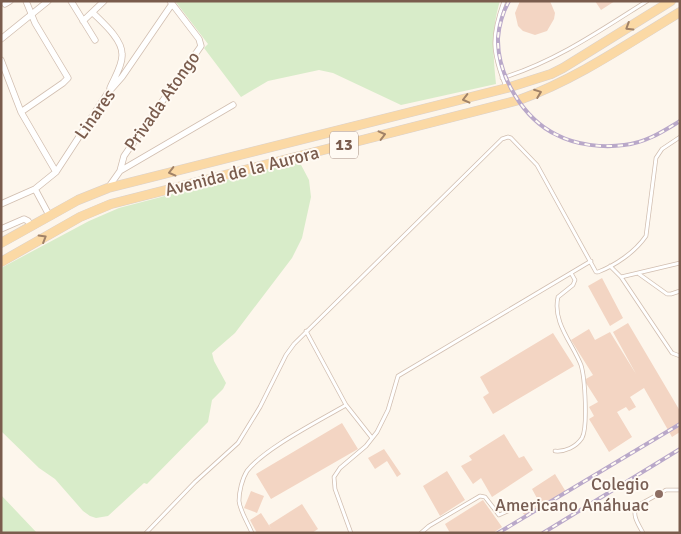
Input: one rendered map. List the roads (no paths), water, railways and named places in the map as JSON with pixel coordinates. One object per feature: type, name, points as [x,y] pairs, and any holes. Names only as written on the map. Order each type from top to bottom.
[{"type":"main road","name":"Avenida de la Aurora","points":[[4,241],[78,200],[108,188],[507,88],[551,74],[671,1]]},
{"type":"main road","name":"Avenida de la Aurora","points":[[1,262],[80,217],[111,204],[519,100],[567,80],[680,12]]},
{"type":"main road","points":[[4,241],[7,251],[15,254]]},
{"type":"street","points":[[21,112],[68,78],[32,16],[26,1]]},
{"type":"street","points":[[1,39],[32,16],[48,1]]},
{"type":"street","points":[[71,1],[95,40]]},
{"type":"street","points":[[83,22],[104,1]]},
{"type":"street","name":"Privada Atongo","points":[[108,188],[120,171],[124,156],[200,46],[199,39],[171,3]]},
{"type":"street","name":"Linares","points":[[1,204],[34,189],[56,172],[107,94],[122,77],[171,3]]},
{"type":"street","points":[[93,12],[115,37],[122,51],[122,58],[107,94]]},
{"type":"street","points":[[1,60],[21,112],[56,172]]},
{"type":"street","points":[[120,171],[234,105]]},
{"type":"street","points":[[34,189],[49,215]]},
{"type":"street","points":[[1,229],[24,219],[31,226]]},
{"type":"lane","points":[[504,1],[496,25],[494,43],[496,61],[507,88]]},
{"type":"lane","points":[[502,78],[524,71],[555,57],[647,1]]},
{"type":"lane","points":[[146,533],[195,482],[238,443],[260,406],[286,355],[306,331],[505,137],[514,140],[537,164],[597,272],[610,266],[632,250],[646,236],[656,158],[662,149],[680,137]]},
{"type":"lane","points":[[351,533],[335,490],[334,477],[340,468],[360,452],[372,438],[388,410],[398,376],[591,260]]},
{"type":"lane","points":[[621,277],[680,264]]},
{"type":"lane","points":[[610,266],[621,277],[672,353],[680,356]]},
{"type":"lane","points":[[555,451],[561,452],[572,447],[582,438],[584,428],[585,400],[581,367],[562,328],[557,307],[558,297],[573,285],[576,280],[571,273]]},
{"type":"lane","points":[[639,274],[666,294],[680,291]]},
{"type":"lane","points":[[306,331],[346,405],[372,438]]},
{"type":"lane","points":[[252,533],[239,501],[241,487],[246,474],[263,457],[285,441],[346,405]]},
{"type":"lane","points":[[643,533],[635,515],[637,506],[666,490],[680,490]]},
{"type":"lane","points":[[421,533],[429,526],[480,496],[485,497],[499,515],[508,511]]},
{"type":"railway","points":[[509,1],[502,19],[498,38],[502,67],[507,81],[523,107],[545,128],[573,141],[590,145],[616,146],[632,144],[646,139],[680,121]]},
{"type":"railway","points":[[498,533],[680,424]]},
{"type":"railway","points":[[543,533],[680,449]]},
{"type":"place","name":"Colegio Americano Anáhuac","points":[[659,494]]}]
